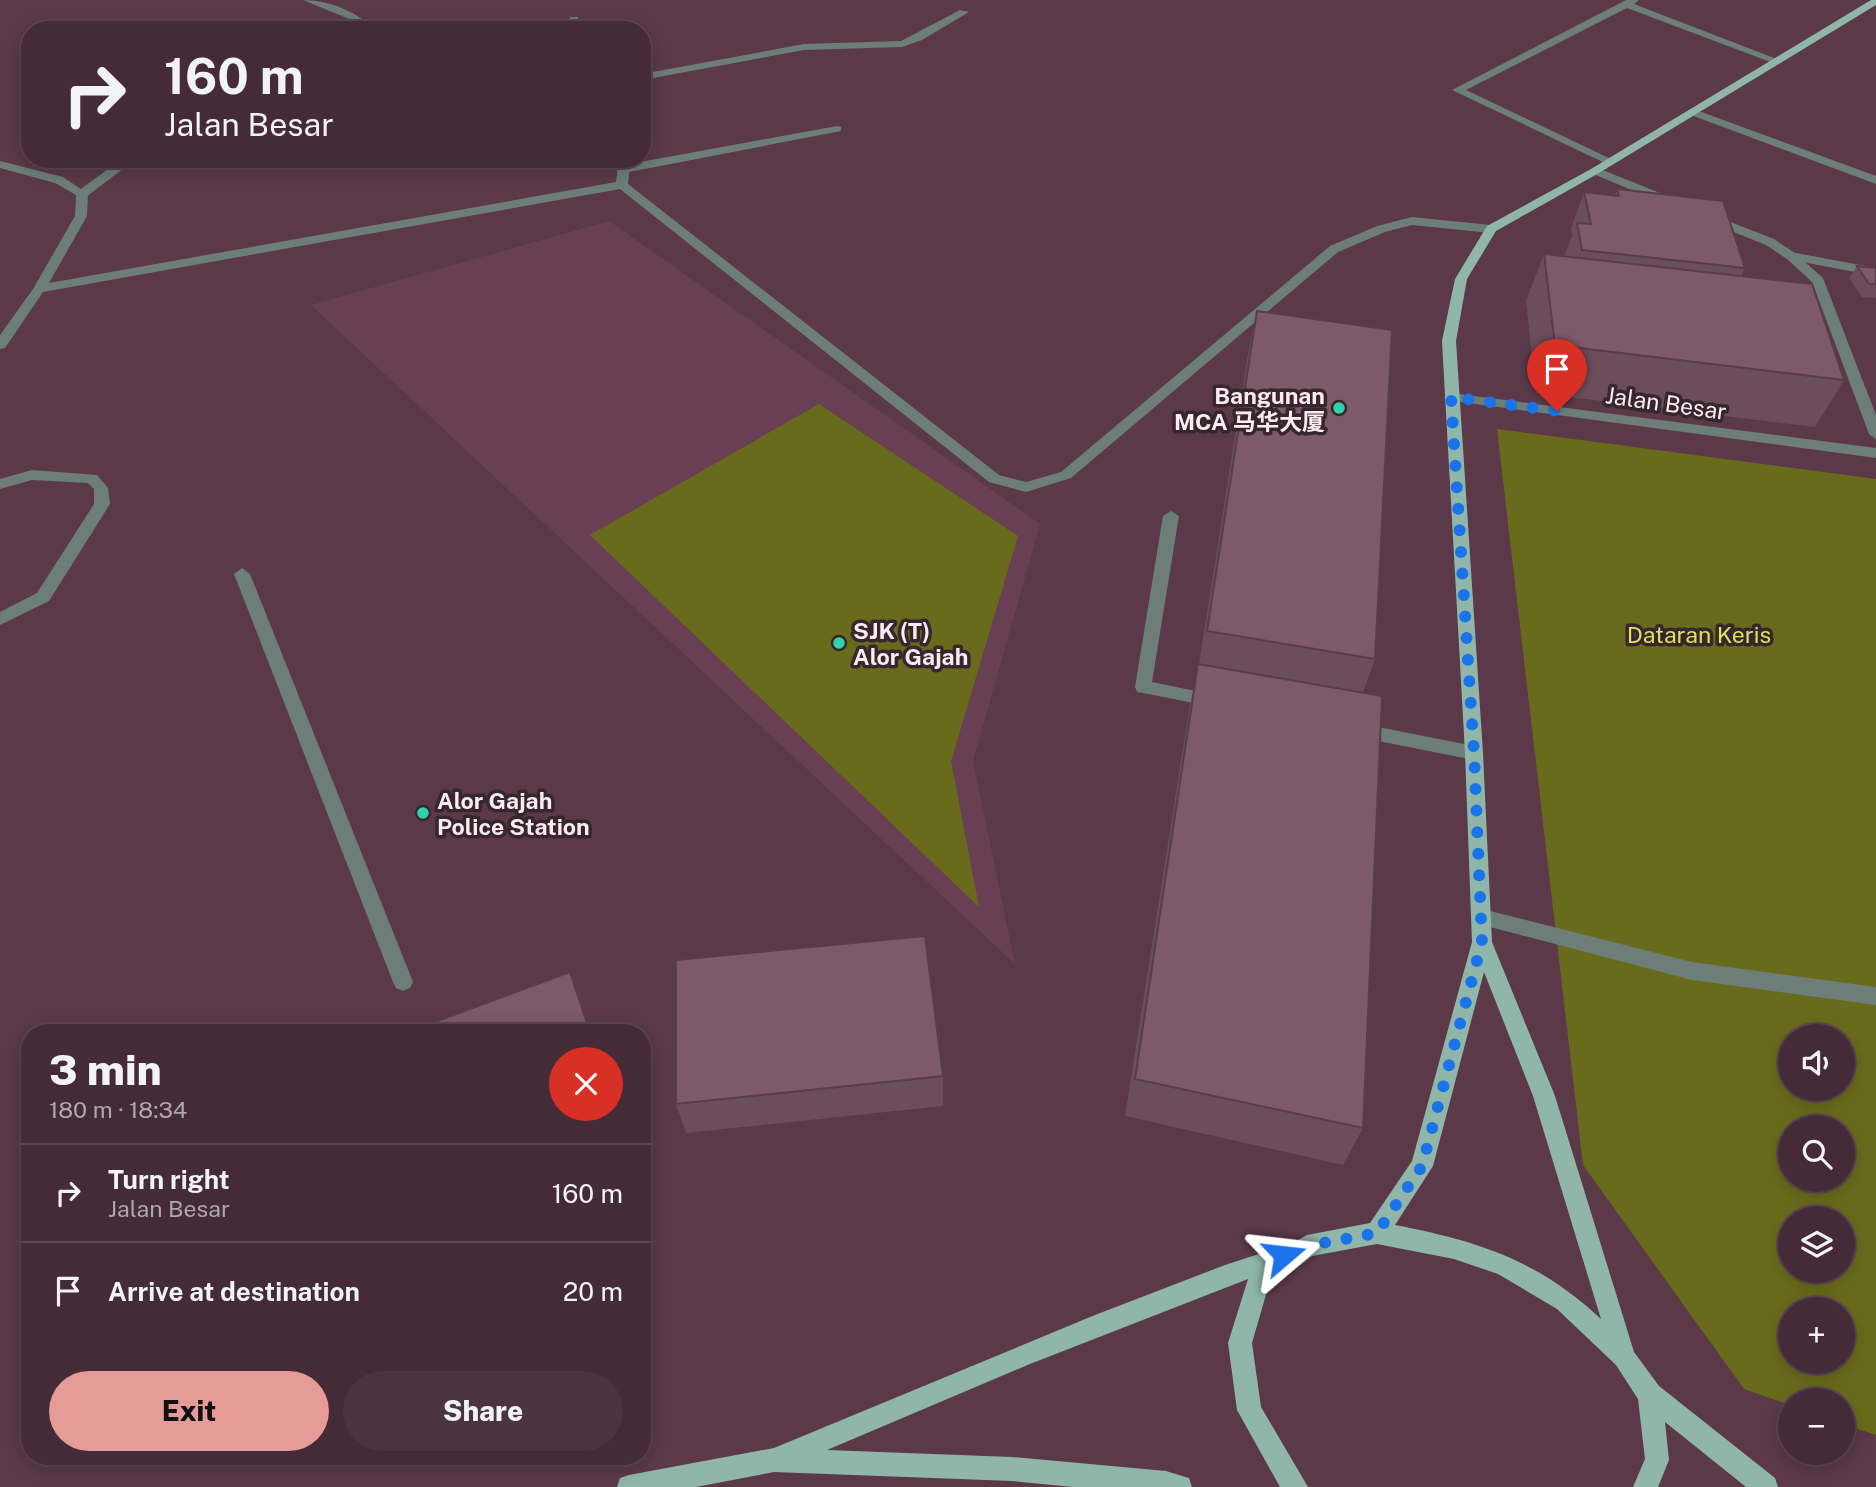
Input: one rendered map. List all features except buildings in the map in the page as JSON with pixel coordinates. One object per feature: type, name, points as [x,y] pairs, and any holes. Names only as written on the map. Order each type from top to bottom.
[{"type":"main road","points":[[1377,1233],[1422,1166],[1482,942],[1474,753],[1451,397],[1450,341],[1461,279],[1491,229],[1609,163],[1876,1]]},
{"type":"main road","points":[[1482,942],[1544,1096],[1624,1357]]},
{"type":"main road","points":[[629,1487],[774,1460],[1012,1358],[1169,1296],[1307,1246],[1377,1233],[1454,1248],[1504,1265],[1564,1301],[1624,1357],[1650,1395],[1766,1487]]},
{"type":"main road","points":[[1296,1487],[1284,1474],[1249,1410],[1240,1343],[1258,1284],[1307,1246]]},
{"type":"main road","points":[[1645,1487],[1657,1460],[1650,1395]]},
{"type":"main road","points":[[774,1460],[1012,1469],[1166,1483],[1180,1487]]},
{"type":"street","points":[[308,0],[360,21]]},
{"type":"street","points":[[1609,163],[1457,90],[1630,2],[1777,61]]},
{"type":"street","points":[[651,75],[804,47],[902,44],[964,12]]},
{"type":"street","points":[[1692,112],[1876,180]]},
{"type":"street","points":[[651,160],[837,129]]},
{"type":"street","points":[[0,164],[59,180],[82,194]]},
{"type":"street","points":[[82,194],[118,168]]},
{"type":"street","points":[[622,185],[624,168]]},
{"type":"street","points":[[1595,171],[1770,242],[1791,256],[1818,281],[1876,434]]},
{"type":"street","points":[[39,289],[622,185],[995,479],[1026,486],[1066,475],[1334,249],[1381,229],[1412,221],[1491,229]]},
{"type":"street","points":[[0,345],[39,289],[81,216],[82,194]]},
{"type":"street","points":[[1791,256],[1876,272]]},
{"type":"street","name":"Jalan Besar","points":[[1451,397],[1876,453]]},
{"type":"street","points":[[0,619],[43,597],[102,504],[101,488],[92,478],[32,475],[3,485]]},
{"type":"street","points":[[1171,516],[1143,687],[1236,705]]},
{"type":"street","points":[[242,574],[403,982]]},
{"type":"street","points":[[1342,727],[1474,753]]},
{"type":"street","points":[[1482,917],[1692,971],[1876,996]]},
{"type":"shaded area","name":"SJK (T) Alor Gajah","points":[[609,221],[1040,524],[973,761],[1015,964],[311,305]]},
{"type":"green space","points":[[819,404],[1018,536],[951,761],[979,907],[590,535]]},
{"type":"green space","name":"Dataran Keris","points":[[1497,429],[1876,479],[1876,1435],[1855,1428],[1855,1388],[1778,1388],[1778,1401],[1744,1389],[1583,1165]]},
{"type":"place","name":"Bangunan MCA 马华大厦","points":[[1339,408]]},
{"type":"place","name":"SJK (T) Alor Gajah","points":[[839,643]]},
{"type":"place","name":"Alor Gajah Police Station","points":[[423,813]]},
{"type":"route","points":[[1284,1255],[1307,1246],[1377,1233],[1422,1166],[1482,942],[1474,753],[1451,397],[1557,411]]}]
